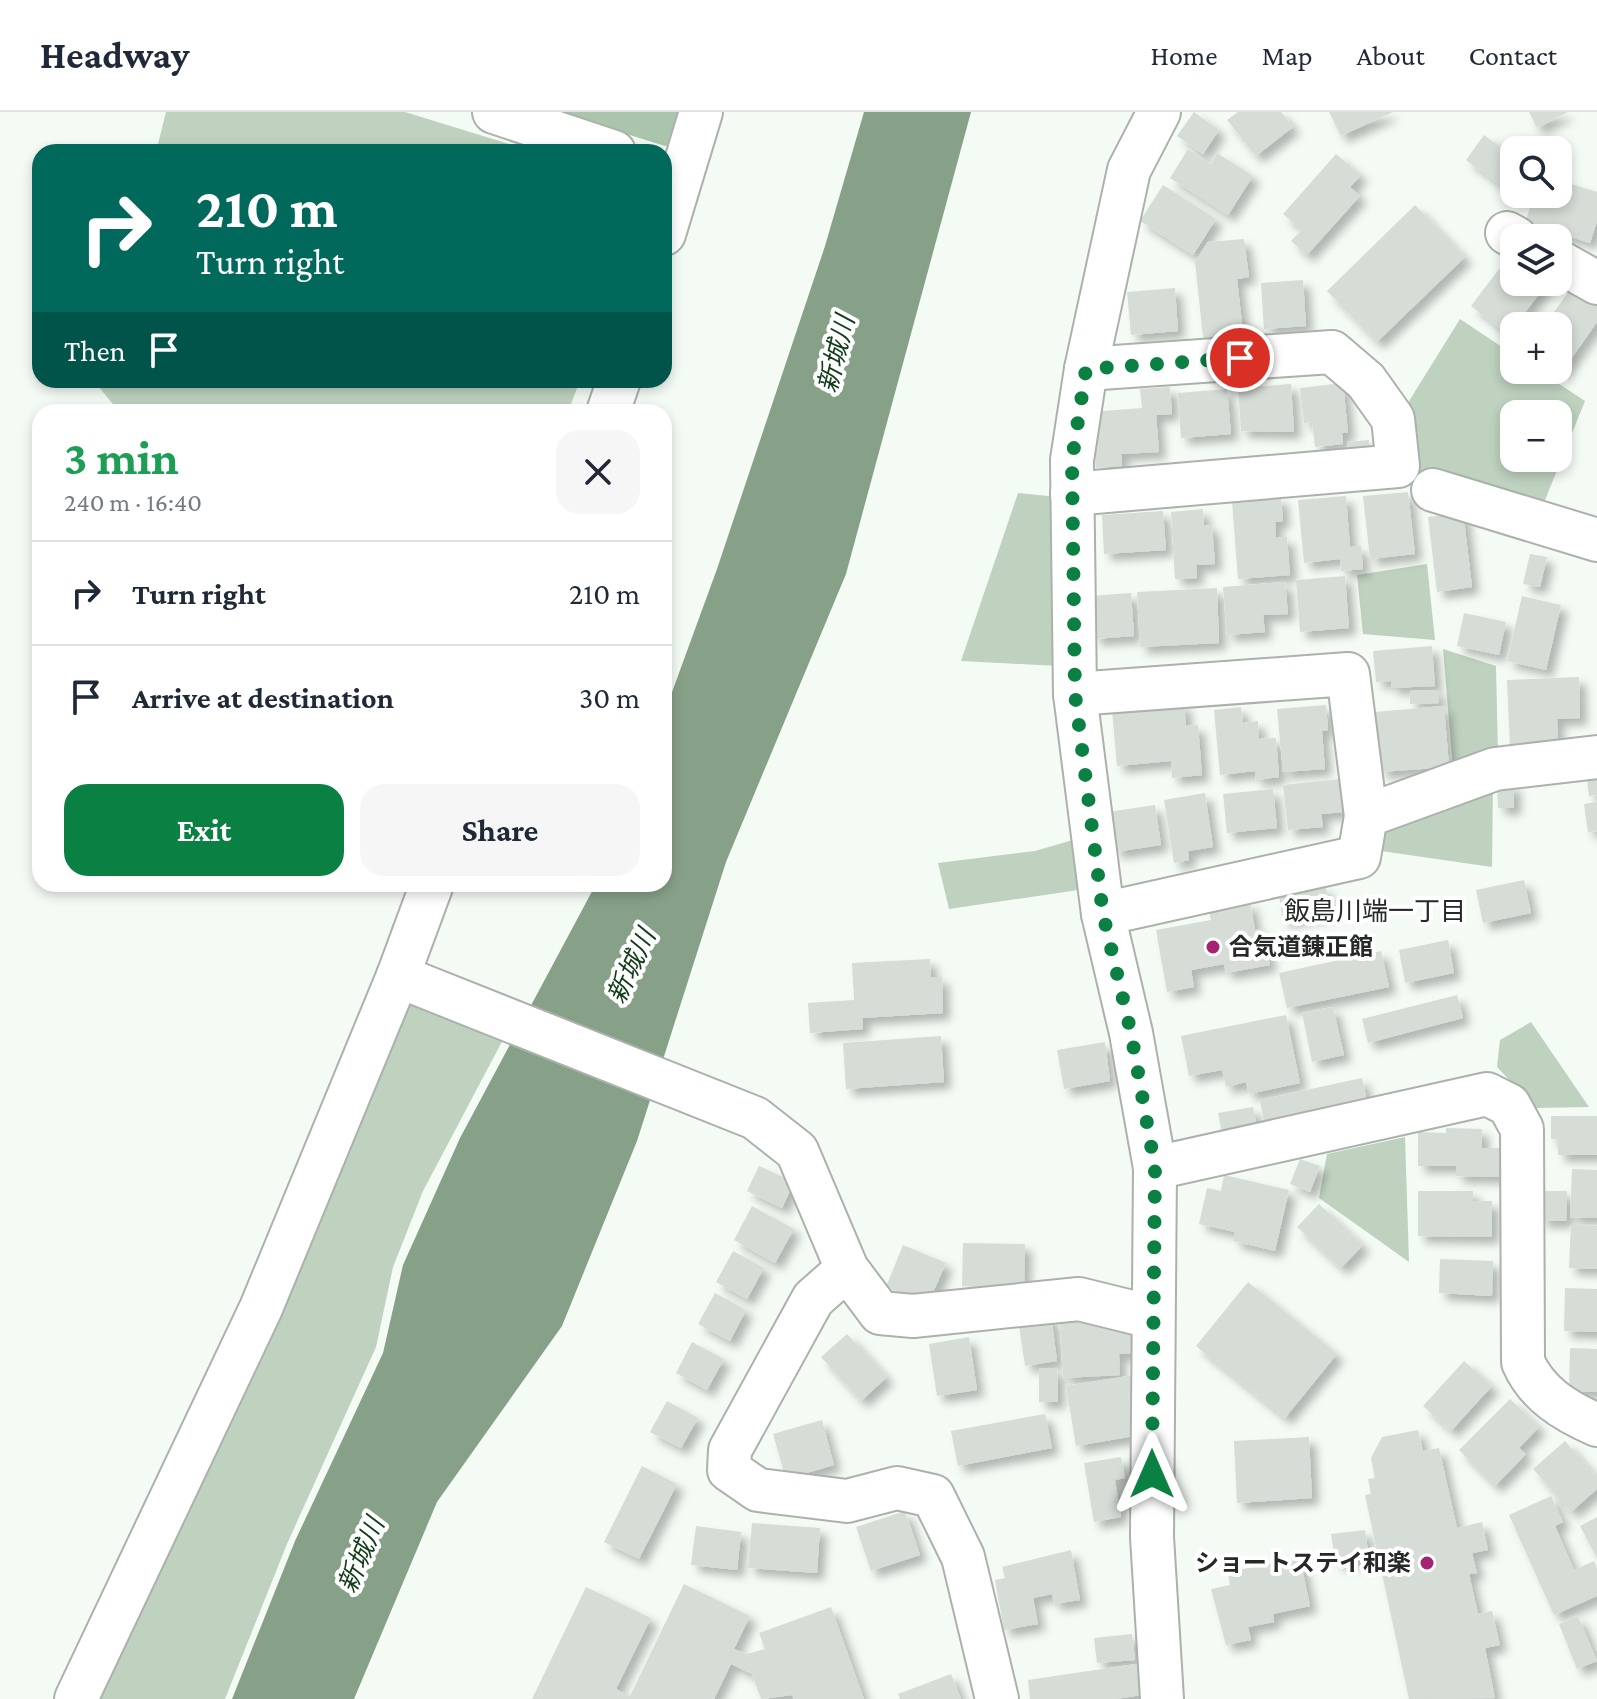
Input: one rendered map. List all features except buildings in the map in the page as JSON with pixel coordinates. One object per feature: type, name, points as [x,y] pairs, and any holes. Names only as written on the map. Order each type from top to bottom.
[{"type":"street","points":[[494,112],[590,144]]},
{"type":"street","points":[[673,172],[701,112]]},
{"type":"street","points":[[1159,112],[1129,170],[1086,369],[1072,460],[1072,494],[1075,694],[1103,914],[1131,1033],[1155,1168],[1152,1537],[1162,1699]]},
{"type":"street","points":[[1572,269],[1597,283]]},
{"type":"street","points":[[1072,494],[1398,466],[1393,419],[1366,381],[1332,352],[1086,369]]},
{"type":"street","points":[[1433,490],[1597,540]]},
{"type":"street","points":[[1075,694],[1348,674],[1366,816],[1359,857],[1103,914]]},
{"type":"street","points":[[1366,816],[1495,769],[1597,757]]},
{"type":"street","points":[[76,1699],[261,1308],[398,976],[429,892]]},
{"type":"street","points":[[398,976],[755,1118],[797,1151],[847,1269],[880,1313],[913,1316],[1079,1299],[1152,1317]]},
{"type":"street","points":[[1155,1168],[1487,1094],[1509,1105],[1522,1129],[1523,1362],[1531,1381],[1568,1413],[1597,1425]]},
{"type":"street","points":[[847,1269],[813,1299],[730,1450],[729,1470],[758,1490],[847,1501],[897,1488],[933,1496],[963,1557],[997,1699]]},
{"type":"shaded area","points":[[166,112],[405,112],[509,144],[158,144]]},
{"type":"shaded area","points":[[556,112],[686,112],[679,142],[659,144]]},
{"type":"shaded area","points":[[1460,319],[1500,346],[1500,384],[1559,384],[1585,401],[1572,433],[1572,400],[1500,400],[1500,472],[1556,472],[1539,515],[1418,477],[1406,406]]},
{"type":"shaded area","points":[[100,388],[577,388],[571,404],[113,404]]},
{"type":"shaded area","points":[[1018,493],[1058,497],[1058,666],[961,661]]},
{"type":"shaded area","points":[[1427,564],[1435,640],[1363,634],[1357,575]]},
{"type":"shaded area","points":[[1443,649],[1496,666],[1498,754],[1453,769]]},
{"type":"shaded area","points":[[1493,784],[1492,867],[1381,851],[1387,823]]},
{"type":"shaded area","points":[[1073,840],[1078,890],[949,909],[938,863],[1035,851]]},
{"type":"shaded area","points":[[407,992],[506,1034],[423,1191],[393,1267],[376,1347],[287,1544],[225,1699],[86,1699]]},
{"type":"shaded area","points":[[1531,1022],[1589,1107],[1536,1108],[1497,1067],[1500,1040]]},
{"type":"shaded area","points":[[1405,1137],[1409,1262],[1319,1198],[1327,1154]]},
{"type":"water","name":"新城川","points":[[864,112],[971,112],[846,574],[726,862],[637,1141],[562,1326],[437,1502],[354,1699],[232,1699],[295,1541],[383,1353],[403,1265],[460,1138],[592,892],[672,892],[672,692],[717,569],[825,246]]},
{"type":"place","name":"合気道錬正館","points":[[1213,947]]},
{"type":"place","name":"ショートステイ和楽","points":[[1427,1563]]},
{"type":"district","name":"飯島川端一丁目","points":[[1375,911]]},
{"type":"route","points":[[1152,1474],[1155,1168],[1131,1033],[1103,914],[1075,694],[1072,460],[1086,369],[1240,358]]}]
